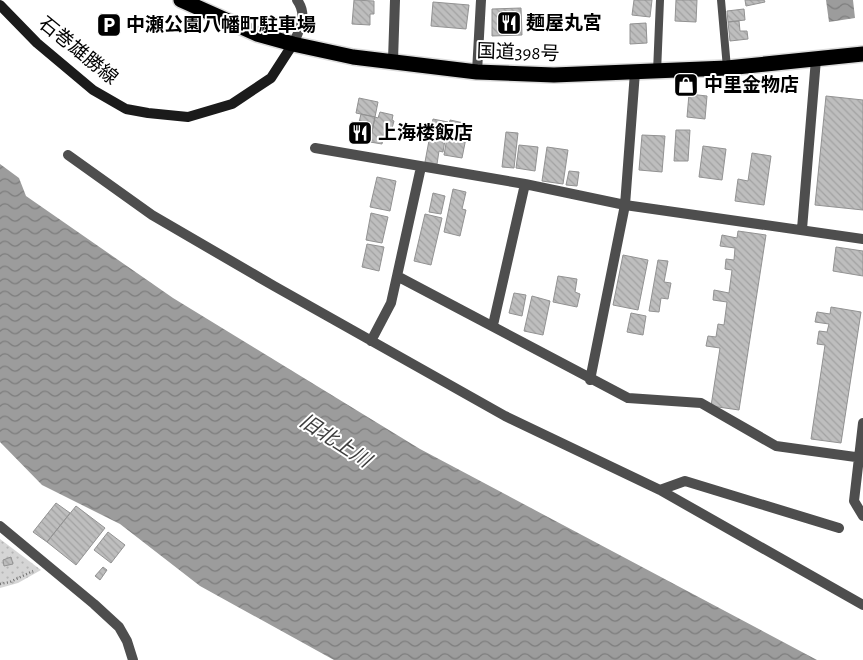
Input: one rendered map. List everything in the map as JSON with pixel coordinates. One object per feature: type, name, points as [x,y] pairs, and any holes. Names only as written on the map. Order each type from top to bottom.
[{"type":"highway","name":"国道398号","points":[[181,0],[257,34],[293,44],[353,57],[393,60],[477,72],[554,75],[657,72],[727,68],[863,54]]},
{"type":"main road","name":"石巻雄勝線","points":[[0,5],[37,43],[93,90],[126,109],[148,114],[188,117],[232,104],[271,78],[293,44]]},
{"type":"street","points":[[293,44],[303,22],[302,6],[297,0]]},
{"type":"street","points":[[393,60],[395,0]]},
{"type":"street","points":[[477,72],[481,0]]},
{"type":"street","points":[[802,229],[816,60]]},
{"type":"street","points":[[590,380],[625,205],[635,72]]},
{"type":"street","points":[[315,148],[525,184],[625,205],[863,238]]},
{"type":"street","points":[[68,155],[152,214],[371,341],[505,416],[660,490],[863,605]]},
{"type":"street","points":[[371,341],[391,303],[421,167]]},
{"type":"street","points":[[493,325],[525,184]]},
{"type":"street","points":[[397,276],[493,325],[590,380],[628,398],[701,403],[776,446],[861,458]]},
{"type":"street","points":[[863,423],[861,458],[854,502],[863,516]]},
{"type":"street","points":[[660,490],[685,481],[839,528]]},
{"type":"street","points":[[0,526],[119,627],[127,641],[132,660]]},
{"type":"lane","points":[[657,72],[660,0]]},
{"type":"lane","points":[[721,0],[727,68]]},
{"type":"path","points":[[0,584],[28,575],[45,563]]},
{"type":"shaded area","points":[[0,539],[41,570],[18,583],[0,588]]},
{"type":"water","points":[[826,0],[853,0],[855,18],[829,22]]},
{"type":"water","name":"旧北上川","points":[[0,164],[19,178],[26,196],[173,298],[420,449],[817,660],[334,660],[200,586],[120,524],[42,485],[0,442]]},
{"type":"building","points":[[354,0],[374,1],[374,14],[370,14],[370,25],[352,24]]},
{"type":"building","points":[[634,0],[652,0],[650,17],[632,15]]},
{"type":"building","points":[[676,0],[697,0],[696,22],[675,21]]},
{"type":"building","points":[[745,0],[764,0],[765,2],[746,6]]},
{"type":"building","points":[[433,2],[469,5],[466,29],[431,26]]},
{"type":"building","points":[[521,8],[522,35],[492,36],[492,9]]},
{"type":"building","points":[[744,9],[745,20],[728,22],[727,11]]},
{"type":"building","points":[[739,21],[740,31],[747,31],[748,39],[730,41],[728,22]]},
{"type":"building","points":[[646,23],[647,43],[630,44],[630,24]]},
{"type":"building","points":[[689,94],[707,96],[705,119],[687,117]]},
{"type":"building","points":[[826,96],[863,100],[863,210],[815,205]]},
{"type":"building","points":[[359,98],[378,102],[375,117],[356,113]]},
{"type":"building","points":[[380,112],[393,115],[392,120],[394,121],[391,132],[384,132],[382,144],[370,142],[375,117],[378,118]]},
{"type":"building","points":[[361,114],[375,117],[370,142],[355,139]]},
{"type":"building","points":[[433,119],[448,122],[443,152],[439,151],[437,164],[425,162]]},
{"type":"building","points":[[450,120],[464,123],[462,137],[466,138],[462,158],[444,155]]},
{"type":"building","points":[[676,130],[690,130],[688,161],[674,161]]},
{"type":"building","points":[[506,132],[518,133],[514,168],[502,167]]},
{"type":"building","points":[[642,135],[665,136],[662,172],[639,170]]},
{"type":"building","points":[[519,145],[538,147],[535,171],[516,168]]},
{"type":"building","points":[[703,146],[726,149],[722,180],[699,177]]},
{"type":"building","points":[[547,147],[568,150],[563,184],[542,181]]},
{"type":"building","points":[[752,153],[771,156],[764,205],[735,201],[738,179],[748,181]]},
{"type":"building","points":[[569,171],[579,172],[577,186],[566,185]]},
{"type":"building","points":[[377,177],[396,181],[390,211],[370,207]]},
{"type":"building","points":[[453,189],[466,192],[462,209],[466,210],[460,236],[444,232]]},
{"type":"building","points":[[433,193],[445,196],[441,214],[429,212]]},
{"type":"building","points":[[371,213],[388,217],[382,243],[366,240]]},
{"type":"building","points":[[425,214],[442,218],[431,265],[414,261]]},
{"type":"building","points":[[738,231],[766,235],[739,410],[711,406],[720,348],[706,346],[708,336],[716,337],[718,324],[724,325],[727,302],[713,300],[714,290],[729,293],[732,270],[725,269],[726,259],[734,260],[735,248],[720,246],[722,235],[737,238]]},
{"type":"building","points":[[367,244],[384,247],[379,271],[362,267]]},
{"type":"building","points":[[836,247],[863,251],[863,276],[833,271]]},
{"type":"building","points":[[623,255],[648,260],[638,310],[613,305]]},
{"type":"building","points":[[658,260],[668,261],[664,282],[671,283],[668,299],[661,298],[659,312],[649,311]]},
{"type":"building","points":[[558,276],[577,279],[575,292],[580,294],[577,307],[553,302]]},
{"type":"building","points":[[514,293],[526,295],[522,316],[509,313]]},
{"type":"building","points":[[532,296],[550,301],[543,335],[524,331]]},
{"type":"building","points":[[831,307],[861,312],[841,443],[811,439],[825,345],[817,344],[819,331],[827,332],[829,324],[815,322],[817,312],[830,314]]},
{"type":"building","points":[[631,313],[646,316],[643,335],[627,332]]},
{"type":"building","points":[[56,503],[70,513],[47,542],[33,532]]},
{"type":"building","points":[[76,506],[105,528],[76,565],[47,542]]},
{"type":"building","points":[[108,532],[125,545],[111,563],[94,550]]},
{"type":"building","points":[[11,557],[13,564],[4,566],[3,560]]},
{"type":"building","points":[[103,567],[107,570],[100,580],[95,576]]},
{"type":"place","name":"麺屋丸宮","points":[[509,23]]},
{"type":"place","name":"中瀬公園八幡町駐車場","points":[[109,25]]},
{"type":"place","name":"中里金物店","points":[[686,85]]},
{"type":"place","name":"上海楼飯店","points":[[360,133]]}]
